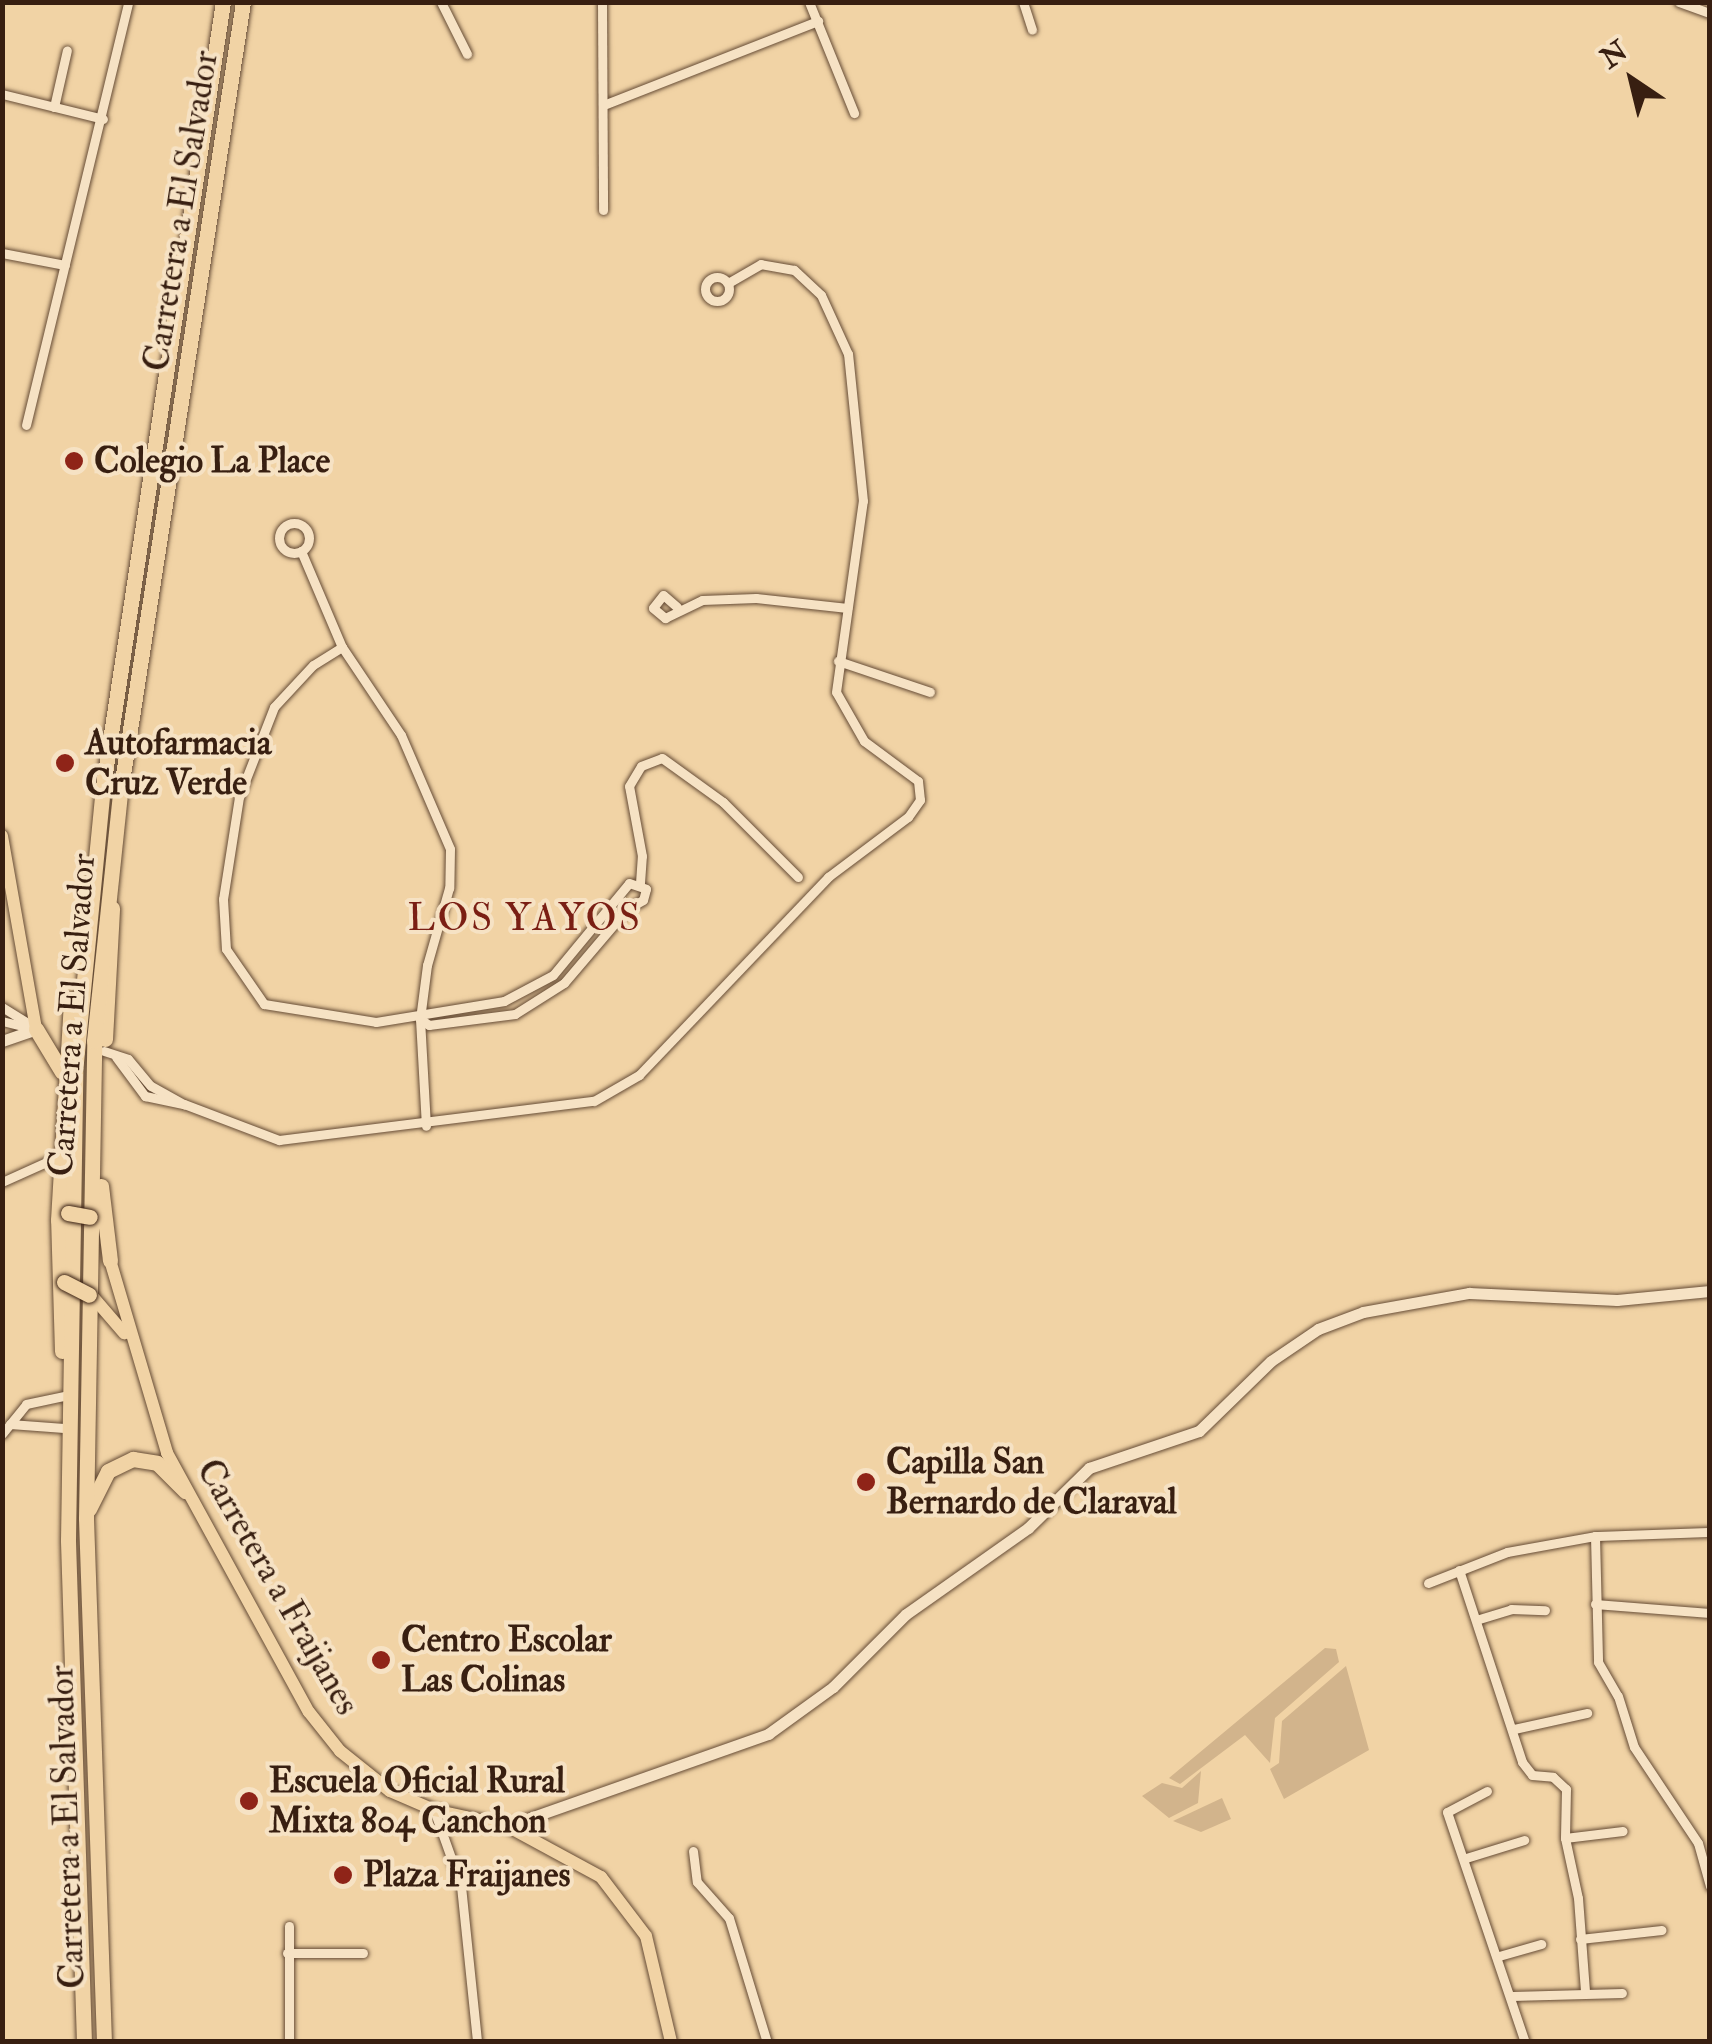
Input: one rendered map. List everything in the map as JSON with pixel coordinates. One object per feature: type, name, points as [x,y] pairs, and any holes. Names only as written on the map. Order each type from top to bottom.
[{"type":"highway","name":"Carretera a El Salvador","points":[[84,2042],[68,1540],[75,1072],[97,838],[223,2]]},
{"type":"highway","name":"Carretera a El Salvador","points":[[104,2042],[86,1518],[92,1075],[108,888],[243,2]]},
{"type":"highway","points":[[68,1540],[61,1280],[64,1089],[68,1031],[97,838]]},
{"type":"highway","points":[[86,1518],[94,1222],[101,1186],[116,927],[108,888]]},
{"type":"highway","points":[[36,1029],[58,1041],[68,1031]]},
{"type":"highway","points":[[36,1029],[59,1058],[64,1089]]},
{"type":"highway","points":[[101,1186],[110,1260]]},
{"type":"highway","points":[[63,1216],[94,1222]]},
{"type":"highway","points":[[94,1222],[110,1260]]},
{"type":"highway","points":[[61,1280],[91,1296]]},
{"type":"highway","points":[[86,1518],[100,1482],[126,1461],[157,1463],[185,1490]]},
{"type":"main road","points":[[2,836],[36,1029]]},
{"type":"main road","name":"Carretera a Fraijanes","points":[[110,1260],[129,1339],[185,1490],[310,1712],[340,1751],[390,1791],[434,1810],[508,1826],[571,1856],[624,1901],[654,1960],[671,2042]]},
{"type":"main road","name":"Carretera a Fraijanes","points":[[91,1296],[129,1339]]},
{"type":"street","points":[[26,425],[128,2]]},
{"type":"street","points":[[441,2],[467,54]]},
{"type":"street","points":[[602,2],[606,104],[603,210]]},
{"type":"street","points":[[810,2],[854,113]]},
{"type":"street","points":[[1022,2],[1032,30]]},
{"type":"street","points":[[1680,2],[1710,13]]},
{"type":"street","points":[[606,104],[818,21]]},
{"type":"street","points":[[54,107],[67,50]]},
{"type":"street","points":[[2,94],[103,118]]},
{"type":"street","points":[[2,253],[65,265]]},
{"type":"street","points":[[110,1054],[144,1096],[184,1104],[291,1141],[426,1126],[615,1094],[828,877],[908,817],[920,800],[918,782],[847,720],[836,692],[864,501],[848,354],[821,295],[794,270],[761,264],[728,283]]},
{"type":"street","points":[[301,552],[342,647],[401,736],[450,849],[449,888],[427,965],[420,1018],[426,1126]]},
{"type":"street","points":[[677,608],[756,598],[847,608]]},
{"type":"street","points":[[342,647],[313,665],[274,707],[248,765],[229,845],[226,949],[264,1004],[376,1022],[420,1018],[530,989],[553,975],[629,883],[640,883]]},
{"type":"street","points":[[838,660],[930,692]]},
{"type":"street","points":[[420,1018],[429,1024],[485,1020],[544,997],[643,900],[642,856],[628,786],[641,766],[662,758],[723,802],[798,877]]},
{"type":"street","points":[[2,1007],[36,1029]]},
{"type":"street","points":[[2,1020],[36,1029]]},
{"type":"street","points":[[2,1041],[36,1029]]},
{"type":"street","points":[[2,1182],[62,1155]]},
{"type":"street","points":[[508,1826],[768,1734],[833,1687],[897,1620],[1028,1528],[1088,1468],[1199,1431],[1271,1361],[1318,1329],[1363,1312],[1469,1294],[1617,1300],[1710,1290]]},
{"type":"street","points":[[2,1434],[34,1400],[63,1396]]},
{"type":"street","points":[[10,1424],[64,1428]]},
{"type":"street","points":[[1428,1584],[1508,1552],[1595,1536],[1710,1532]]},
{"type":"street","points":[[1595,1536],[1598,1662],[1618,1696],[1634,1748],[1698,1843],[1710,1886]]},
{"type":"street","points":[[1458,1570],[1526,1770],[1553,1777],[1566,1789],[1565,1838],[1585,1991]]},
{"type":"street","points":[[1595,1604],[1710,1613]]},
{"type":"street","points":[[1476,1620],[1511,1610],[1546,1610]]},
{"type":"street","points":[[1514,1729],[1586,1713]]},
{"type":"street","points":[[1487,1791],[1447,1812],[1466,1858],[1525,2042]]},
{"type":"street","points":[[434,1810],[461,1886],[478,2042]]},
{"type":"street","points":[[1565,1838],[1624,1832]]},
{"type":"street","points":[[1466,1858],[1524,1840]]},
{"type":"street","points":[[692,1851],[698,1882],[729,1918],[766,2042]]},
{"type":"street","points":[[289,1926],[289,2042]]},
{"type":"street","points":[[1580,1938],[1662,1930]]},
{"type":"street","points":[[1499,1956],[1541,1944]]},
{"type":"street","points":[[286,1953],[362,1953]]},
{"type":"street","points":[[1512,1996],[1585,1991],[1622,1993]]},
{"type":"shaded area","points":[[1325,1648],[1336,1649],[1339,1662],[1275,1718],[1270,1763],[1245,1735],[1180,1784],[1169,1778]]},
{"type":"shaded area","points":[[1346,1666],[1369,1750],[1284,1799],[1270,1769],[1279,1763],[1282,1721]]},
{"type":"shaded area","points":[[1201,1771],[1198,1803],[1169,1818],[1142,1796],[1162,1783],[1182,1788]]},
{"type":"shaded area","points":[[1222,1798],[1231,1819],[1201,1832],[1173,1821]]},
{"type":"place","name":"Colegio La Place","points":[[74,461]]},
{"type":"place","name":"Autofarmacia Cruz Verde","points":[[65,763]]},
{"type":"place","name":"Capilla San Bernardo de Claraval","points":[[866,1482]]},
{"type":"place","name":"Centro Escolar Las Colinas","points":[[381,1660]]},
{"type":"place","name":"Escuela Oficial Rural Mixta 804 Canchon","points":[[249,1801]]},
{"type":"place","name":"Plaza Fraijanes","points":[[343,1875]]},
{"type":"district","name":"LOS YAYOS","points":[[525,919]]}]
